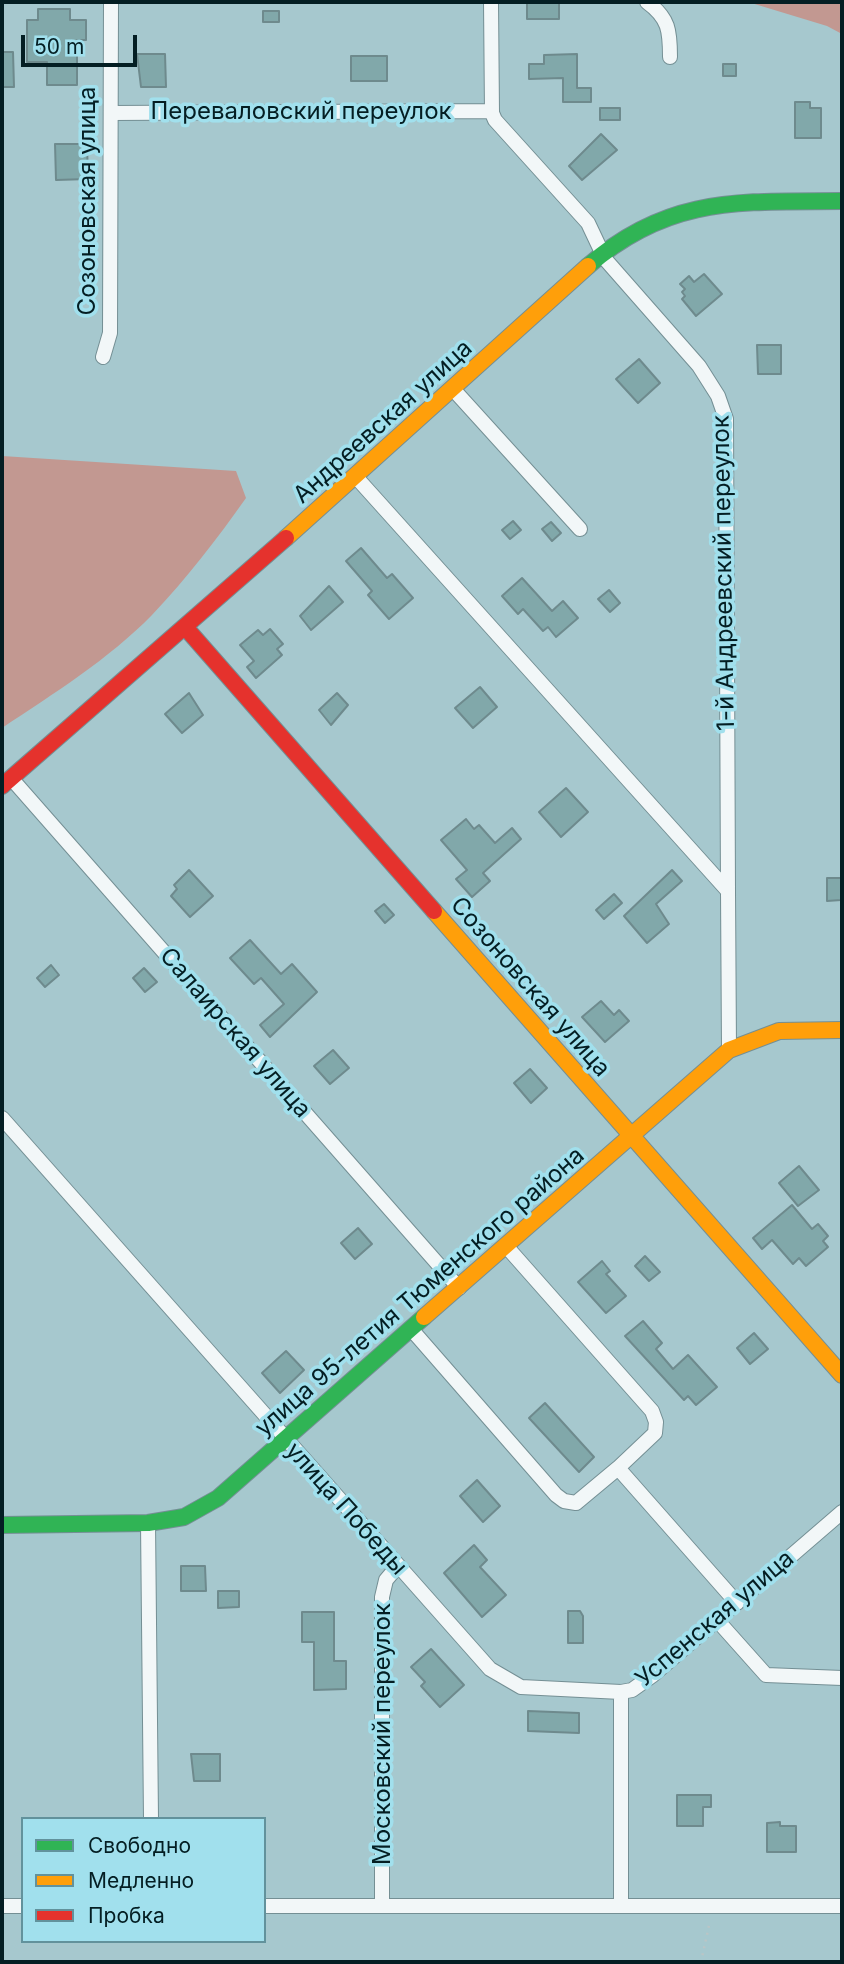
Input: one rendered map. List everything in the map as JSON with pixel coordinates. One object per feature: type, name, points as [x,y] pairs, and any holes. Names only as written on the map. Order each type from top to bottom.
[{"type":"street","name":"Созоновская улица","points":[[103,357],[110,333],[111,2]]},
{"type":"street","points":[[491,2],[492,111]]},
{"type":"street","points":[[647,2],[666,18],[670,29],[670,57]]},
{"type":"street","name":"Переваловский переулок","points":[[111,113],[492,111]]},
{"type":"street","name":"1-й Андреевский переулок","points":[[492,111],[495,120],[588,223],[603,255],[699,366],[718,396],[726,419],[729,1049]]},
{"type":"street","name":"Андреевская улица","points":[[6,782],[356,477],[603,255],[638,232],[685,210],[731,202],[842,201]]},
{"type":"street","points":[[453,389],[580,529]]},
{"type":"street","points":[[356,477],[728,891]]},
{"type":"street","name":"Созоновская улица","points":[[185,627],[842,1376]]},
{"type":"street","name":"Салаирская улица","points":[[6,782],[459,1288]]},
{"type":"street","name":"улица 95-летия Тюменского района","points":[[2,1525],[148,1523],[184,1517],[218,1498],[729,1049],[779,1031],[842,1030]]},
{"type":"street","name":"улица Победы","points":[[2,1118],[490,1669],[506,1681],[540,1690],[621,1692]]},
{"type":"street","points":[[412,1330],[564,1501],[576,1503],[618,1468],[655,1433],[656,1422],[652,1410],[506,1246]]},
{"type":"street","points":[[618,1468],[737,1603]]},
{"type":"street","name":"Успенская улица","points":[[621,1906],[621,1692],[643,1683],[842,1512]]},
{"type":"street","points":[[148,1523],[151,1817]]},
{"type":"street","name":"Московский переулок","points":[[382,1906],[382,1597],[386,1580],[397,1567]]},
{"type":"street","points":[[717,1620],[766,1675],[842,1678]]},
{"type":"street","points":[[2,1906],[21,1906]]},
{"type":"street","points":[[266,1906],[842,1906]]},
{"type":"path","points":[[701,1962],[713,1906]]},
{"type":"shaded area","points":[[748,2],[842,2],[842,34],[827,26]]},
{"type":"shaded area","points":[[2,456],[236,471],[246,498],[189,573],[152,615],[80,675],[2,728]]},
{"type":"building","points":[[527,2],[559,2],[559,19],[527,19]]},
{"type":"building","points":[[38,9],[70,9],[70,20],[86,20],[86,40],[77,40],[77,85],[47,85],[47,62],[27,62],[27,20],[38,20]]},
{"type":"building","points":[[263,11],[279,11],[279,22],[263,22]]},
{"type":"building","points":[[2,52],[13,52],[14,87],[2,87]]},
{"type":"building","points":[[137,54],[165,54],[166,87],[141,87]]},
{"type":"building","points":[[577,54],[577,88],[591,88],[591,102],[563,102],[563,78],[529,79],[529,64],[544,64],[544,55]]},
{"type":"building","points":[[351,56],[387,56],[387,81],[351,81]]},
{"type":"building","points":[[723,64],[736,64],[736,76],[723,76]]},
{"type":"building","points":[[795,102],[810,102],[810,108],[821,108],[821,138],[795,138]]},
{"type":"building","points":[[600,108],[620,108],[620,120],[600,120]]},
{"type":"building","points":[[601,134],[617,150],[582,180],[569,166]]},
{"type":"building","points":[[55,144],[87,144],[88,179],[56,180]]},
{"type":"building","points":[[704,274],[722,294],[696,316],[682,299],[685,289],[680,284],[689,276],[694,282]]},
{"type":"building","points":[[757,345],[781,345],[781,374],[758,374]]},
{"type":"building","points":[[639,359],[660,383],[638,403],[616,379]]},
{"type":"building","points":[[513,521],[521,530],[510,539],[502,530]]},
{"type":"building","points":[[551,522],[561,533],[552,541],[542,529]]},
{"type":"building","points":[[361,548],[387,578],[392,574],[413,598],[389,619],[368,595],[372,591],[346,561]]},
{"type":"building","points":[[522,578],[552,611],[563,601],[578,618],[556,637],[548,627],[543,631],[523,609],[518,614],[502,596]]},
{"type":"building","points":[[329,586],[343,602],[311,630],[300,616]]},
{"type":"building","points":[[609,590],[620,603],[610,612],[598,599]]},
{"type":"building","points":[[270,629],[283,644],[277,649],[282,655],[256,678],[247,667],[254,661],[240,645],[258,630],[263,635]]},
{"type":"building","points":[[480,687],[497,707],[473,728],[455,708]]},
{"type":"building","points":[[189,693],[203,715],[182,733],[165,714]]},
{"type":"building","points":[[337,693],[348,705],[331,725],[319,710]]},
{"type":"building","points":[[566,788],[588,812],[561,837],[539,812]]},
{"type":"building","points":[[466,819],[474,829],[479,825],[495,843],[512,828],[521,839],[483,873],[490,881],[472,897],[456,879],[467,870],[441,840]]},
{"type":"building","points":[[189,870],[213,896],[190,917],[171,896],[177,889],[174,885]]},
{"type":"building","points":[[672,870],[682,881],[656,904],[669,924],[647,943],[624,916]]},
{"type":"building","points":[[827,878],[841,878],[841,900],[827,901]]},
{"type":"building","points":[[614,894],[622,903],[604,919],[596,910]]},
{"type":"building","points":[[384,904],[394,915],[385,923],[375,911]]},
{"type":"building","points":[[250,940],[281,974],[292,964],[317,992],[270,1037],[260,1025],[284,1004],[261,978],[254,984],[230,958]]},
{"type":"building","points":[[51,965],[59,975],[45,987],[37,978]]},
{"type":"building","points":[[144,968],[157,982],[145,992],[133,978]]},
{"type":"building","points":[[601,1001],[614,1015],[619,1010],[629,1021],[605,1042],[582,1017]]},
{"type":"building","points":[[333,1050],[349,1068],[330,1084],[314,1066]]},
{"type":"building","points":[[530,1069],[547,1088],[531,1103],[514,1083]]},
{"type":"building","points":[[799,1166],[819,1190],[798,1206],[779,1183]]},
{"type":"building","points":[[792,1205],[812,1229],[818,1224],[828,1236],[823,1241],[828,1247],[806,1266],[799,1258],[793,1264],[772,1240],[762,1249],[753,1238]]},
{"type":"building","points":[[358,1228],[372,1244],[355,1259],[341,1243]]},
{"type":"building","points":[[645,1256],[660,1272],[649,1281],[635,1266]]},
{"type":"building","points":[[602,1261],[610,1271],[606,1274],[626,1296],[606,1313],[578,1282]]},
{"type":"building","points":[[643,1321],[662,1343],[656,1349],[673,1369],[688,1355],[717,1387],[696,1405],[688,1396],[684,1400],[625,1336]]},
{"type":"building","points":[[754,1333],[768,1349],[750,1364],[737,1348]]},
{"type":"building","points":[[286,1351],[304,1370],[280,1393],[262,1373]]},
{"type":"building","points":[[545,1403],[594,1457],[579,1472],[529,1418]]},
{"type":"building","points":[[477,1480],[500,1506],[483,1522],[460,1496]]},
{"type":"building","points":[[474,1545],[487,1560],[480,1567],[506,1595],[482,1617],[444,1573]]},
{"type":"building","points":[[181,1566],[205,1566],[206,1591],[181,1591]]},
{"type":"building","points":[[218,1591],[239,1591],[239,1607],[218,1608]]},
{"type":"building","points":[[568,1611],[580,1611],[583,1616],[583,1643],[568,1643]]},
{"type":"building","points":[[302,1612],[334,1612],[334,1661],[346,1661],[346,1689],[314,1690],[314,1642],[302,1642]]},
{"type":"building","points":[[431,1649],[464,1685],[440,1707],[421,1686],[425,1682],[411,1667]]},
{"type":"building","points":[[528,1711],[579,1713],[579,1733],[528,1731]]},
{"type":"building","points":[[191,1754],[220,1754],[220,1781],[194,1781]]},
{"type":"building","points":[[677,1795],[711,1795],[711,1807],[703,1807],[703,1826],[677,1826]]},
{"type":"building","points":[[780,1822],[780,1826],[796,1826],[796,1852],[767,1852],[767,1823]]},
{"type":"traffic: fast","points":[[588,266],[618,243],[648,226],[678,214],[739,203],[842,201]]},
{"type":"traffic: fast","points":[[2,1525],[148,1523],[184,1517],[218,1498],[424,1317]]},
{"type":"traffic: slow","points":[[286,538],[588,266]]},
{"type":"traffic: slow","points":[[434,911],[842,1375]]},
{"type":"traffic: slow","points":[[424,1317],[729,1050],[779,1031],[842,1030]]},
{"type":"traffic: jam","points":[[2,786],[286,538]]},
{"type":"traffic: jam","points":[[185,627],[434,911]]}]
